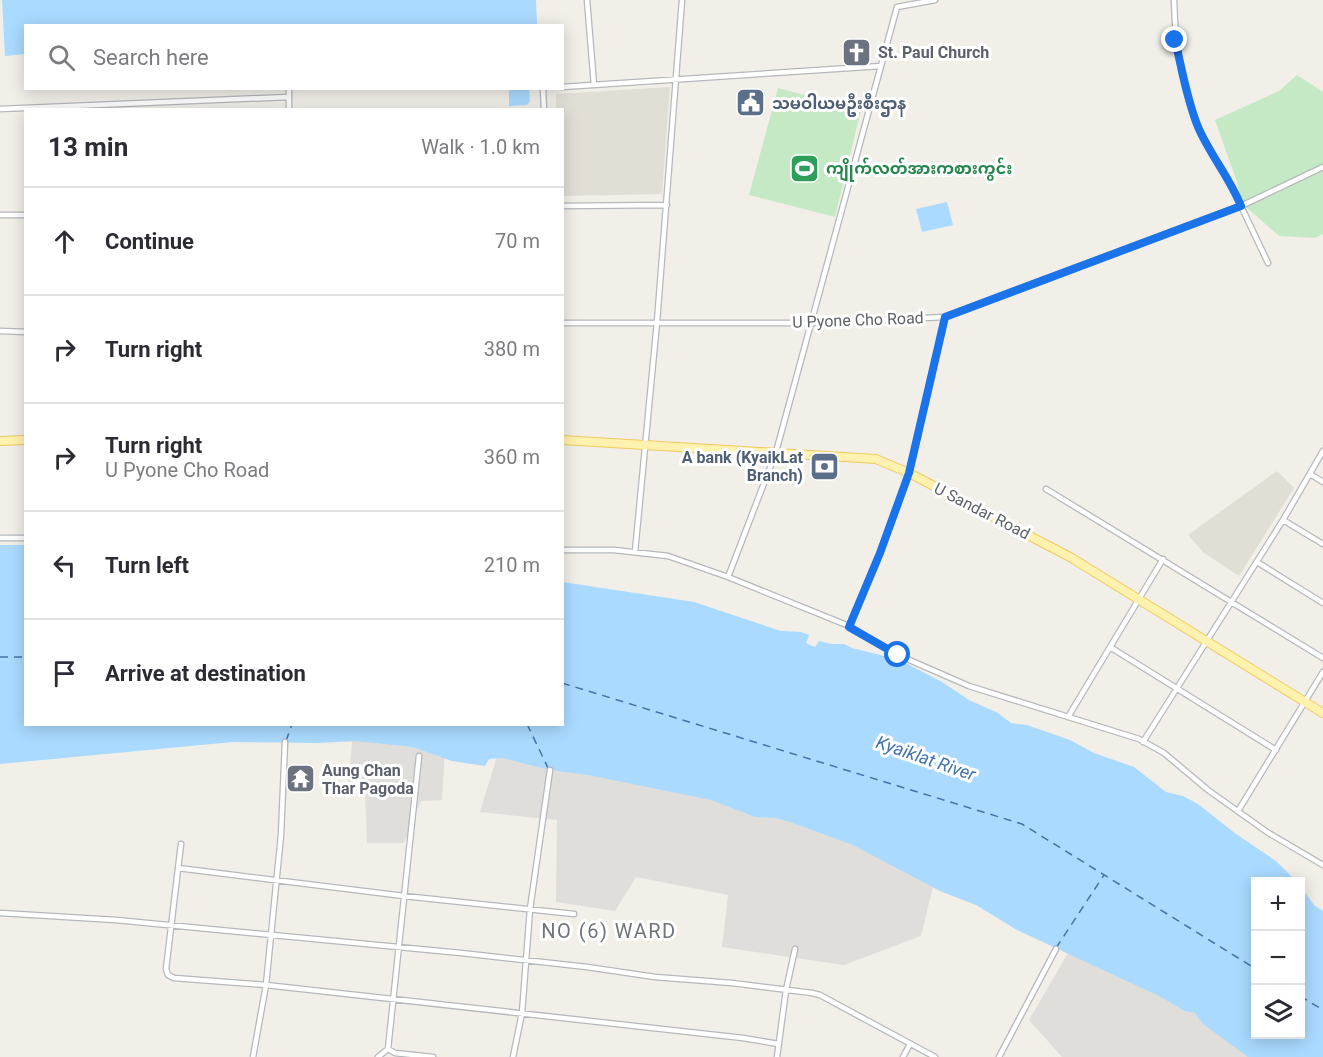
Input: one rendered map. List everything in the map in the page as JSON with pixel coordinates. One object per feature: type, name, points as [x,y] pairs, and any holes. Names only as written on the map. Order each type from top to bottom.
[{"type":"main road","points":[[0,441],[24,440]]},
{"type":"main road","name":"U Sandar Road","points":[[564,440],[876,459],[909,473],[1070,557],[1323,713]]},
{"type":"street","points":[[587,0],[594,85]]},
{"type":"street","points":[[635,552],[667,205],[682,0]]},
{"type":"street","points":[[728,577],[776,452],[899,0]]},
{"type":"street","points":[[897,7],[935,0]]},
{"type":"street","points":[[1174,0],[1175,40],[1187,93],[1199,128],[1236,193],[1268,263]]},
{"type":"street","points":[[564,87],[881,66]]},
{"type":"street","points":[[289,90],[289,108]]},
{"type":"street","points":[[543,90],[544,108]]},
{"type":"street","points":[[61,108],[289,97]]},
{"type":"street","points":[[164,102],[164,108]]},
{"type":"street","points":[[0,109],[24,109]]},
{"type":"street","name":"U Pyone Cho Road","points":[[564,323],[812,323],[945,317],[1241,206],[1323,167]]},
{"type":"street","points":[[564,206],[667,205]]},
{"type":"street","points":[[0,215],[24,215]]},
{"type":"street","points":[[849,627],[880,553],[909,473],[945,317]]},
{"type":"street","points":[[0,331],[24,332]]},
{"type":"street","points":[[1143,742],[1257,562],[1323,451]]},
{"type":"street","points":[[1310,474],[1323,483]]},
{"type":"street","points":[[1046,489],[1323,658]]},
{"type":"street","points":[[1282,520],[1323,544]]},
{"type":"street","points":[[0,538],[24,538]]},
{"type":"street","points":[[564,550],[635,552],[668,556],[728,577],[849,627],[898,655],[969,686],[1143,742],[1164,753],[1267,832],[1323,865]]},
{"type":"street","points":[[1068,717],[1163,559]]},
{"type":"street","points":[[1257,562],[1323,603]]},
{"type":"street","points":[[1110,647],[1276,750]]},
{"type":"street","points":[[1238,811],[1323,672]]},
{"type":"street","points":[[252,1057],[266,985],[281,835],[285,742]]},
{"type":"street","points":[[378,1057],[387,1049],[419,756]]},
{"type":"street","points":[[513,1057],[522,1013],[530,909],[550,770]]},
{"type":"street","points":[[181,844],[166,969],[168,975],[174,978],[266,985],[743,1038],[779,1044]]},
{"type":"street","points":[[178,868],[574,914]]},
{"type":"street","points":[[0,913],[398,947],[655,976],[732,982],[820,995],[935,1057]]},
{"type":"street","points":[[777,1057],[786,990],[795,949]]},
{"type":"street","points":[[999,1057],[1056,949]]},
{"type":"street","points":[[903,1057],[910,1044]]},
{"type":"street","points":[[387,1049],[402,1055],[433,1057]]},
{"type":"shaded area","points":[[670,87],[662,194],[564,196],[564,108],[556,108],[556,94]]},
{"type":"shaded area","points":[[1277,471],[1294,488],[1239,576],[1204,553],[1188,535]]},
{"type":"shaded area","points":[[353,732],[445,751],[442,800],[421,801],[404,843],[367,843],[365,792],[348,789]]},
{"type":"shaded area","points":[[499,750],[839,817],[935,878],[921,936],[844,965],[722,947],[728,895],[636,877],[615,911],[556,902],[557,820],[480,812]]},
{"type":"shaded area","points":[[1075,941],[1185,1000],[1267,1057],[1062,1057],[1029,1020]]},
{"type":"green space","points":[[1297,75],[1323,92],[1323,234],[1315,238],[1279,236],[1246,207],[1215,120],[1279,91]]},
{"type":"green space","points":[[778,88],[861,110],[835,217],[749,195]]},
{"type":"water","points":[[2,0],[536,0],[537,24],[24,24],[24,54],[5,56]]},
{"type":"water","points":[[509,90],[529,90],[530,101],[527,105],[509,106]]},
{"type":"water","points":[[947,202],[953,225],[922,232],[916,209]]},
{"type":"water","name":"Kyaiklat River","points":[[0,545],[24,545],[24,726],[564,726],[564,582],[694,602],[781,631],[801,632],[809,635],[806,643],[815,647],[819,641],[844,644],[900,660],[942,682],[969,700],[998,713],[1011,723],[1027,725],[1070,740],[1094,753],[1134,767],[1166,792],[1183,796],[1198,804],[1236,834],[1276,861],[1292,877],[1251,877],[1251,1039],[1305,1039],[1305,893],[1314,905],[1323,911],[1323,1057],[1248,1057],[1203,1024],[1195,1013],[1185,1011],[1159,996],[1017,930],[976,905],[940,891],[853,845],[790,822],[776,818],[755,817],[711,800],[588,775],[550,770],[502,758],[489,759],[485,766],[452,761],[413,747],[356,741],[233,742],[0,764]]},
{"type":"ferry route","points":[[0,657],[24,657]]},
{"type":"ferry route","points":[[564,684],[1022,824],[1251,966]]},
{"type":"ferry route","points":[[286,741],[291,726]]},
{"type":"ferry route","points":[[528,726],[549,770]]},
{"type":"ferry route","points":[[1056,948],[1104,875]]},
{"type":"ferry route","points":[[1305,999],[1323,1010]]},
{"type":"place","name":"St. Paul Church","points":[[857,52]]},
{"type":"place","name":"သမဝါယမဦးစီးဌာန","points":[[751,103]]},
{"type":"place","name":"ကျိုက်လတ်အားကစားကွင်း","points":[[805,168]]},
{"type":"place","name":"A bank (KyaikLat Branch)","points":[[824,466]]},
{"type":"place","name":"Aung Chan Thar Pagoda","points":[[301,779]]},
{"type":"district","name":"NO (6) WARD","points":[[609,931]]},
{"type":"route","points":[[898,655],[849,627],[880,553],[909,473],[945,317],[1241,206],[1199,128],[1187,93],[1175,40]]}]
